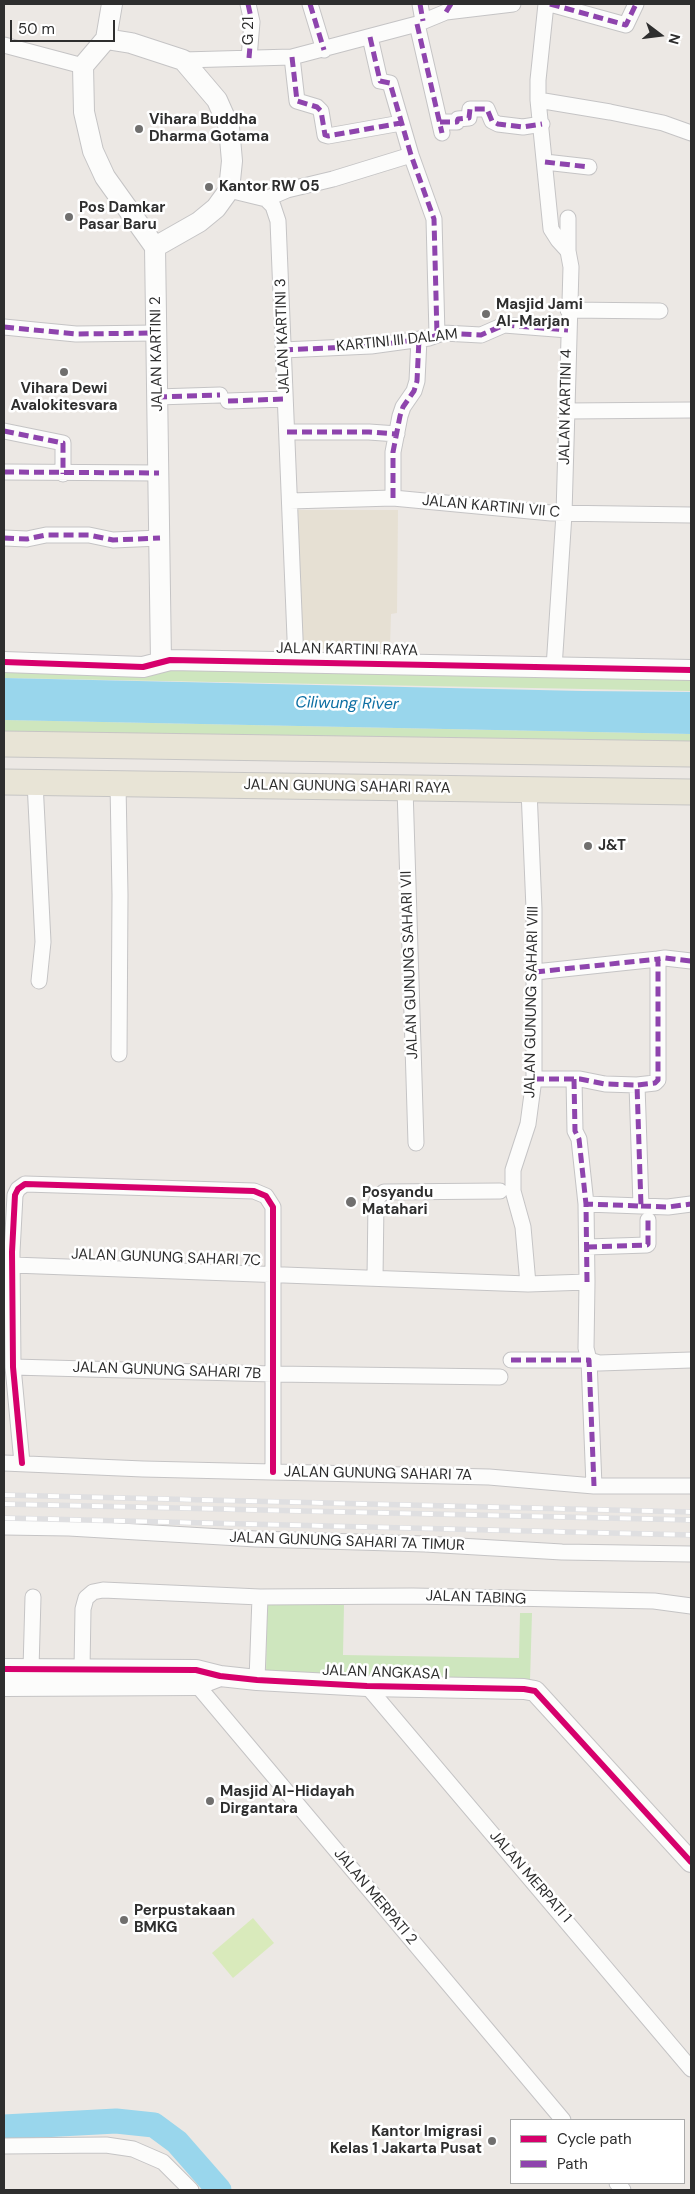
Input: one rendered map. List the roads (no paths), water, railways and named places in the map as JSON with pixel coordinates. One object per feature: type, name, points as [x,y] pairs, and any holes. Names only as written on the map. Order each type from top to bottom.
[{"type":"main road","points":[[4,744],[691,754]]},
{"type":"main road","name":"JALAN GUNUNG SAHARI RAYA","points":[[4,782],[691,792]]},
{"type":"street","points":[[112,4],[106,39],[83,66],[84,112],[93,152],[105,177],[155,247],[200,222],[216,208],[229,190],[232,161],[229,127],[217,100],[182,60]]},
{"type":"street","name":"G 21","points":[[248,4],[252,22],[249,58]]},
{"type":"street","points":[[310,4],[324,50]]},
{"type":"street","points":[[420,4],[420,22],[441,128],[457,122],[458,119],[469,118],[470,109],[487,109],[492,121],[498,124],[524,126],[542,124]]},
{"type":"street","points":[[106,39],[131,43],[182,60],[292,57],[324,50],[420,22],[449,8],[513,4]]},
{"type":"street","points":[[546,4],[538,80],[538,100],[542,124],[551,229],[568,251]]},
{"type":"street","points":[[550,4],[626,25],[636,4]]},
{"type":"street","points":[[370,36],[380,81],[381,83],[390,83],[411,155],[434,219],[437,336]]},
{"type":"street","points":[[4,45],[83,66]]},
{"type":"street","points":[[292,57],[298,101],[317,107],[321,111],[325,135],[401,123]]},
{"type":"street","points":[[538,100],[663,123],[691,133]]},
{"type":"street","points":[[229,190],[266,199],[287,190],[333,179],[411,155]]},
{"type":"street","points":[[545,162],[588,167]]},
{"type":"street","name":"JALAN KARTINI 3","points":[[266,199],[273,206],[278,221],[296,662]]},
{"type":"street","name":"JALAN KARTINI 4","points":[[554,668],[564,514],[568,310],[571,267],[568,251],[568,218]]},
{"type":"street","name":"JALAN KARTINI 2","points":[[155,247],[161,662]]},
{"type":"street","points":[[568,310],[660,310]]},
{"type":"street","name":"KARTINI III DALAM","points":[[283,350],[371,346],[419,340],[443,333],[481,336],[504,325],[568,330]]},
{"type":"street","points":[[4,327],[76,334],[156,333]]},
{"type":"street","points":[[393,498],[392,459],[403,407],[414,391],[417,381],[419,340]]},
{"type":"street","points":[[157,397],[285,399]]},
{"type":"street","points":[[567,411],[691,410]]},
{"type":"street","points":[[4,431],[63,443],[63,474]]},
{"type":"street","points":[[288,432],[397,434]]},
{"type":"street","points":[[4,472],[63,474],[159,473]]},
{"type":"street","name":"JALAN KARTINI VII C","points":[[290,501],[393,498],[564,514],[691,516]]},
{"type":"street","points":[[4,538],[27,539],[46,535],[89,536],[114,540],[160,538]]},
{"type":"street","name":"JALAN KARTINI RAYA","points":[[4,662],[144,667],[170,660],[691,670]]},
{"type":"street","points":[[35,782],[43,942],[39,981]]},
{"type":"street","points":[[118,784],[120,895],[119,1054]]},
{"type":"street","name":"JALAN GUNUNG SAHARI VII","points":[[404,788],[416,1143]]},
{"type":"street","name":"JALAN GUNUNG SAHARI VIII","points":[[528,1284],[523,1227],[514,1198],[513,1170],[528,1124],[534,1079],[535,972],[529,790]]},
{"type":"street","points":[[535,972],[665,958],[691,961]]},
{"type":"street","points":[[534,1079],[574,1079],[605,1084],[637,1085],[655,1083],[658,1080],[658,959]]},
{"type":"street","points":[[574,1079],[575,1131],[579,1139],[586,1204],[586,1348],[589,1360],[594,1486]]},
{"type":"street","points":[[587,1247],[648,1244],[637,1085]]},
{"type":"street","points":[[22,1463],[13,1366],[13,1265],[15,1195],[18,1189],[25,1184],[254,1191],[266,1196],[273,1206],[272,1472]]},
{"type":"street","points":[[375,1278],[376,1202],[384,1192],[500,1191]]},
{"type":"street","points":[[586,1204],[645,1213],[691,1204]]},
{"type":"street","name":"JALAN GUNUNG SAHARI 7C","points":[[13,1265],[528,1284]]},
{"type":"street","points":[[528,1284],[587,1282]]},
{"type":"street","points":[[511,1360],[589,1360],[599,1364],[691,1360]]},
{"type":"street","name":"JALAN GUNUNG SAHARI 7B","points":[[13,1366],[273,1374],[500,1377]]},
{"type":"street","name":"JALAN GUNUNG SAHARI 7A","points":[[4,1462],[143,1469],[489,1477],[594,1486],[691,1486]]},
{"type":"street","name":"JALAN GUNUNG SAHARI 7A TIMUR","points":[[4,1527],[69,1528],[256,1539],[433,1544],[562,1552],[691,1554]]},
{"type":"street","name":"JALAN TABING","points":[[82,1669],[83,1609],[86,1598],[93,1592],[103,1590],[260,1597],[413,1596],[654,1601],[691,1606]]},
{"type":"street","points":[[31,1669],[33,1597]]},
{"type":"street","points":[[258,1680],[260,1597]]},
{"type":"street","name":"JALAN ANGKASA I","points":[[4,1669],[82,1669],[197,1677]]},
{"type":"street","name":"JALAN ANGKASA I","points":[[4,1686],[220,1676],[367,1686],[524,1689],[535,1691],[691,1862]]},
{"type":"street","name":"JALAN MERPATI 2","points":[[197,1677],[562,2119]]},
{"type":"street","name":"JALAN MERPATI 1","points":[[367,1686],[691,2069]]},
{"type":"street","points":[[4,2146],[106,2146],[133,2149],[163,2162],[191,2190]]},
{"type":"water","name":"Ciliwung River","points":[[4,678],[691,692],[691,734],[4,720]]},
{"type":"waterway","points":[[4,2127],[116,2121],[154,2125],[177,2142],[219,2190]]},
{"type":"railway","points":[[4,1495],[691,1512]]},
{"type":"railway","points":[[4,1504],[691,1520]]},
{"type":"railway","points":[[4,1518],[691,1535]]},
{"type":"place","name":"Vihara Buddha Dharma Gotama","points":[[139,129]]},
{"type":"place","name":"Kantor RW 05","points":[[209,187]]},
{"type":"place","name":"Pos Damkar Pasar Baru","points":[[69,217]]},
{"type":"place","name":"Masjid Jami Al-Marjan","points":[[486,314]]},
{"type":"place","name":"Vihara Dewi Avalokitesvara","points":[[64,372]]},
{"type":"place","name":"J&T","points":[[588,846]]},
{"type":"place","name":"Posyandu Matahari","points":[[351,1202]]},
{"type":"place","name":"Masjid Al-Hidayah Dirgantara","points":[[210,1801]]},
{"type":"place","name":"Perpustakaan BMKG","points":[[124,1920]]},
{"type":"place","name":"Kantor Imigrasi Kelas 1 Jakarta Pusat","points":[[492,2141]]}]
